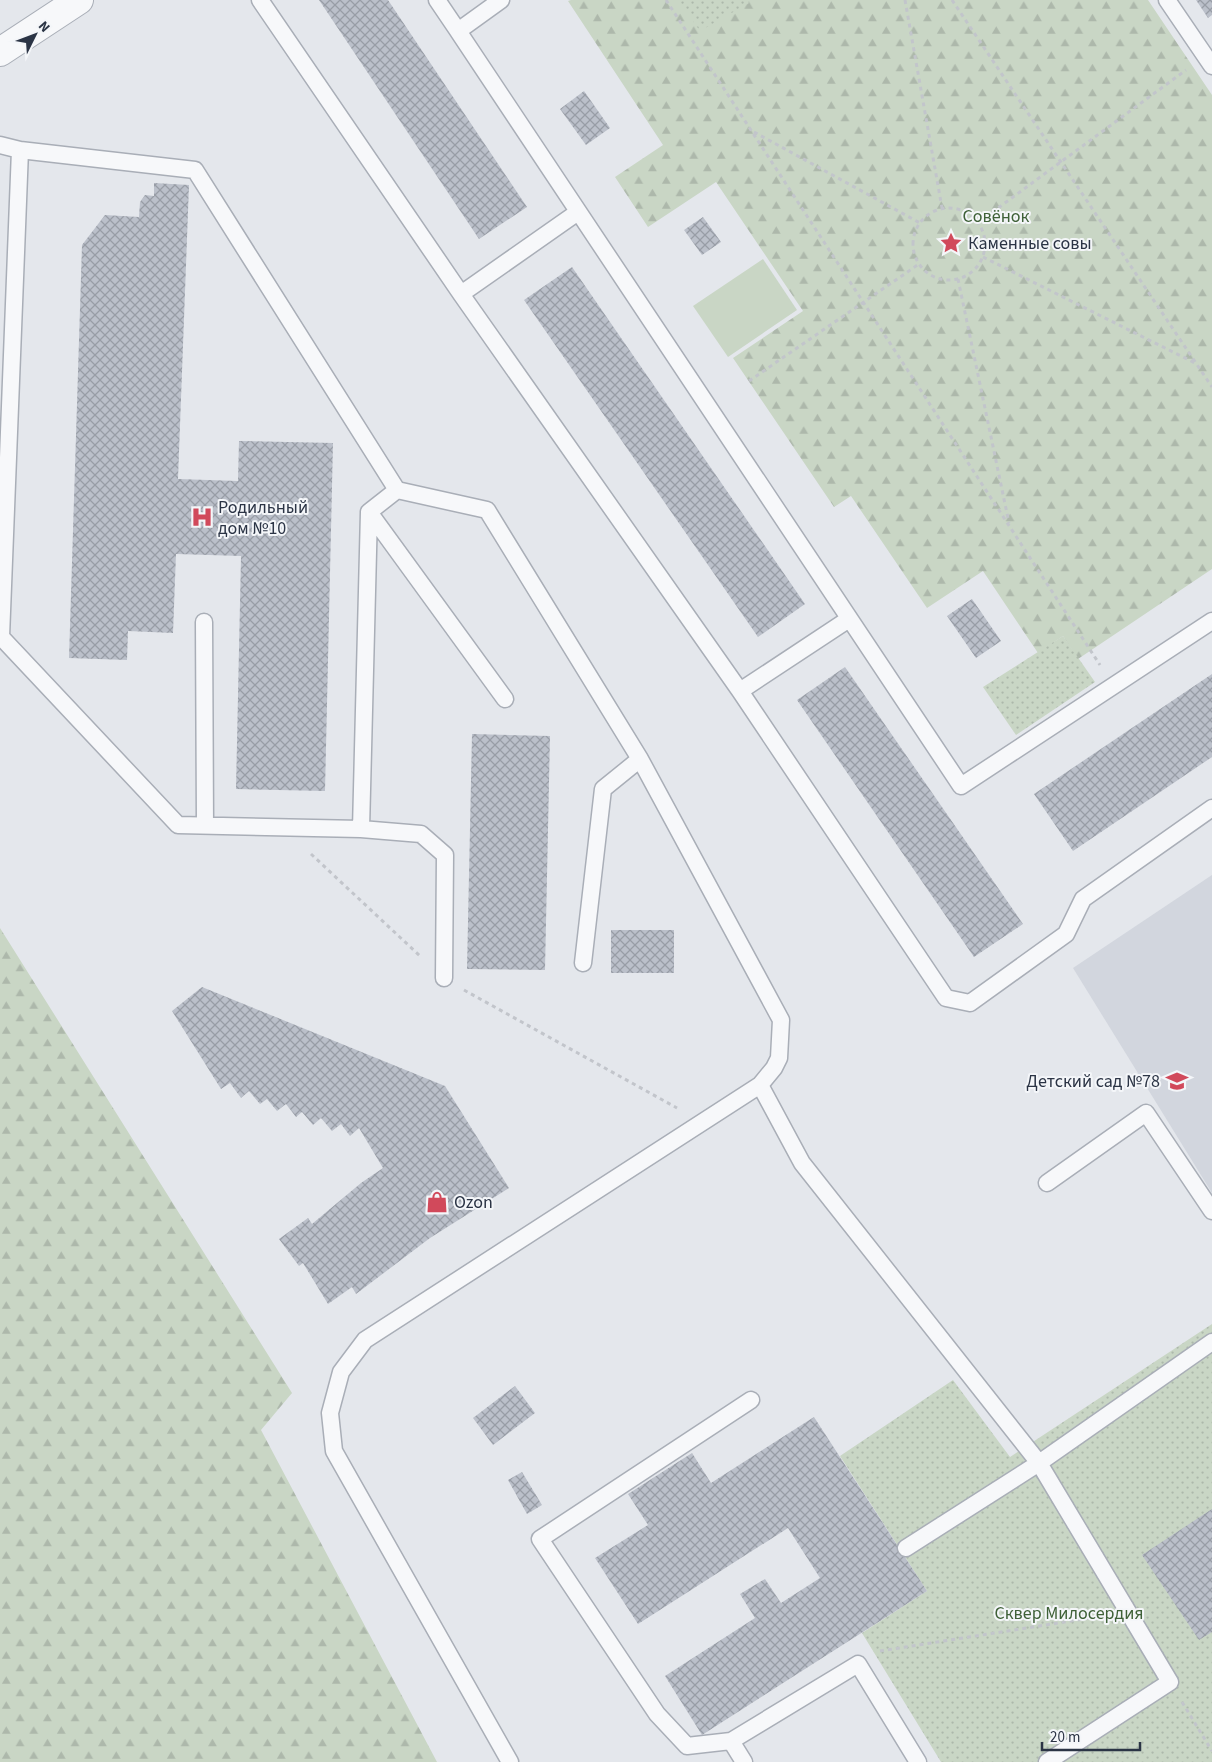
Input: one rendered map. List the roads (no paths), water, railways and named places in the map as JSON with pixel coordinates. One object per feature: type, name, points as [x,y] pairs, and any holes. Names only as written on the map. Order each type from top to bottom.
[{"type":"street","points":[[0,52],[79,0]]},
{"type":"lane","points":[[260,0],[461,294],[740,691],[946,998],[970,1003],[1066,934],[1083,899],[1212,808]]},
{"type":"lane","points":[[437,0],[961,786],[1212,621]]},
{"type":"lane","points":[[458,31],[501,0]]},
{"type":"lane","points":[[1167,0],[1212,66]]},
{"type":"lane","points":[[0,145],[20,150],[195,170],[397,490],[487,510],[640,759],[781,1020],[779,1058],[774,1068],[760,1085],[366,1340],[341,1372],[330,1413],[334,1451],[510,1762]]},
{"type":"lane","points":[[20,150],[0,637],[178,825],[361,829],[421,834],[445,855],[444,978]]},
{"type":"lane","points":[[461,294],[578,212]]},
{"type":"lane","points":[[369,512],[397,490]]},
{"type":"lane","points":[[369,512],[505,699]]},
{"type":"lane","points":[[361,829],[369,512]]},
{"type":"lane","points":[[740,691],[849,619]]},
{"type":"lane","points":[[204,622],[205,825]]},
{"type":"lane","points":[[583,963],[603,789],[640,759]]},
{"type":"lane","points":[[760,1085],[802,1163],[1039,1463],[1130,1612],[1170,1682],[1047,1762]]},
{"type":"lane","points":[[1047,1183],[1146,1112],[1212,1211]]},
{"type":"lane","points":[[906,1548],[1039,1463],[1212,1342]]},
{"type":"lane","points":[[751,1400],[540,1538],[657,1714],[686,1746],[731,1741],[858,1664],[918,1762]]},
{"type":"lane","points":[[731,1741],[744,1762]]},
{"type":"place","name":"Каменные совы","points":[[951,243]]},
{"type":"place","name":"Родильный дом №10","points":[[202,517]]},
{"type":"place","name":"Детский сад №78","points":[[1177,1081]]},
{"type":"place","name":"Ozon","points":[[437,1202]]},
{"type":"park label","name":"Совёнок","points":[[996,216]]},
{"type":"park label","name":"Сквер Милосердия","points":[[1069,1613]]}]
